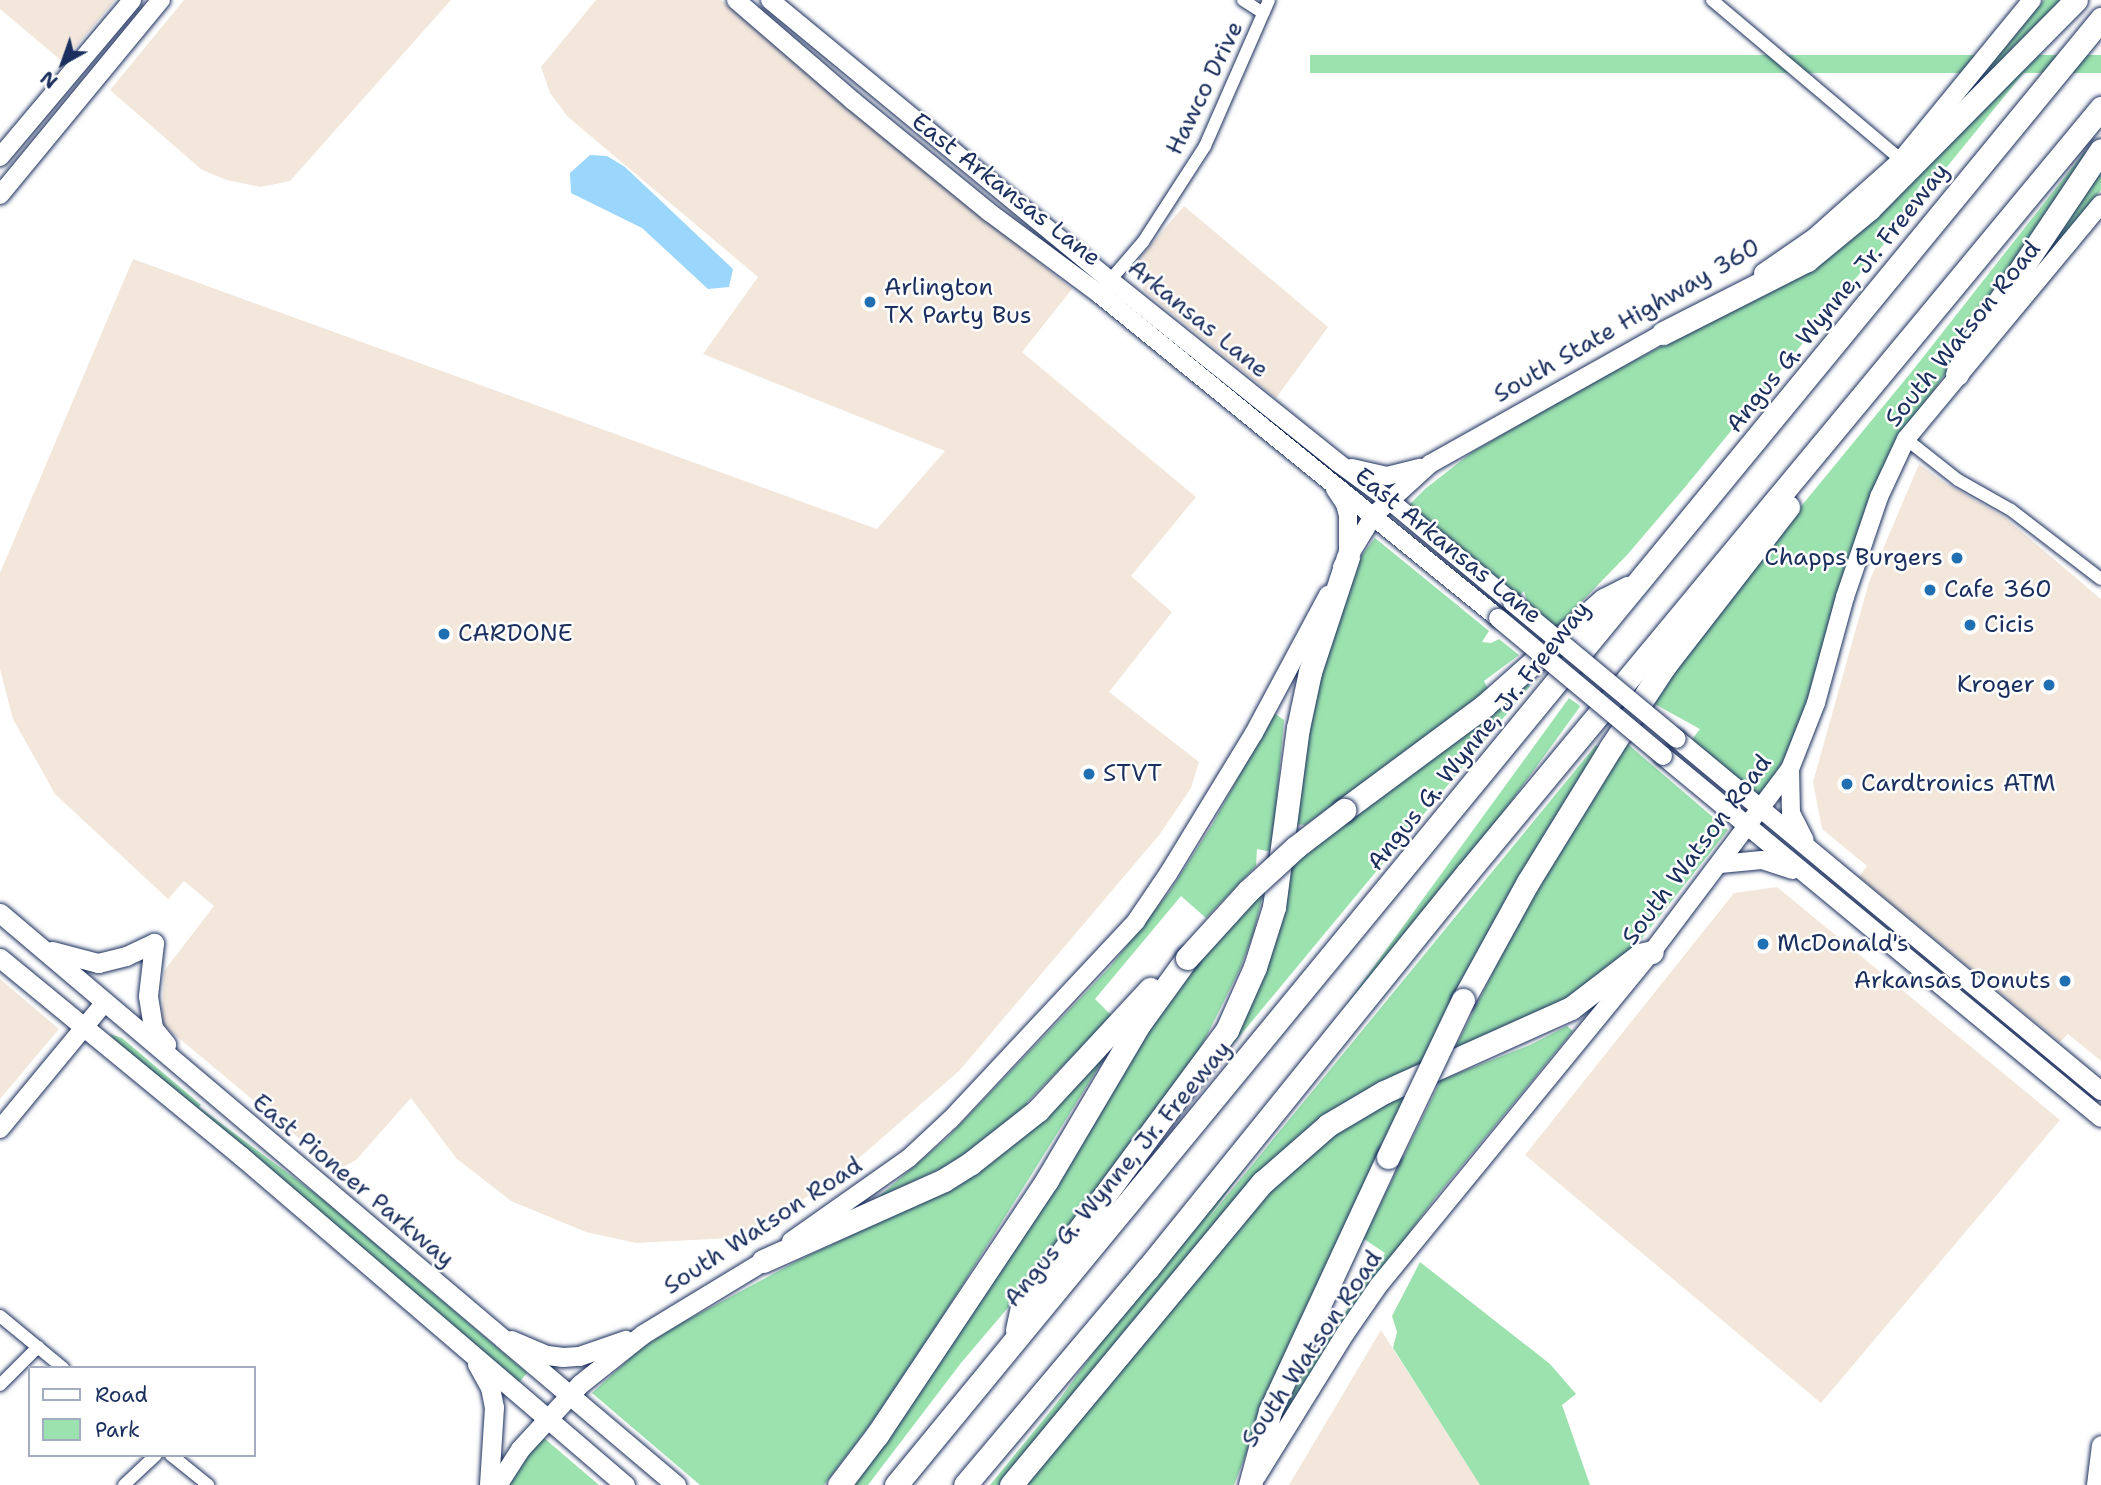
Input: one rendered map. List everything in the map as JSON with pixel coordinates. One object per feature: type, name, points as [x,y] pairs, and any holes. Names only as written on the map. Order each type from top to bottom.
[{"type":"highway","points":[[1663,333],[1807,260],[1869,209],[2076,0]]},
{"type":"highway","name":"Angus G. Wynne, Jr. Freeway","points":[[896,1485],[2101,19]]},
{"type":"highway","points":[[965,1485],[1148,1268],[1467,873],[2101,108]]},
{"type":"highway","points":[[1957,374],[1972,342],[2101,150]]},
{"type":"highway","points":[[1251,1485],[1270,1411],[1463,1000],[1528,883],[1611,747],[1666,664],[1791,504],[1804,464]]},
{"type":"highway","points":[[1015,1340],[1022,1307],[1227,1031],[1255,967],[1274,906],[1298,729],[1310,671],[1348,557]]},
{"type":"highway","points":[[839,1485],[877,1434],[1040,1192],[1140,1023],[1187,958],[1248,891],[1296,847],[1484,706],[1604,600],[1637,583]]},
{"type":"highway","points":[[1011,1485],[1263,1182],[1328,1125],[1384,1092],[1571,1008],[1640,955],[1652,952]]},
{"type":"highway","points":[[763,1261],[944,1180],[971,1163],[1038,1110],[1156,982],[1187,958]]},
{"type":"main road","points":[[0,157],[132,0]]},
{"type":"main road","points":[[0,195],[162,0]]},
{"type":"main road","name":"East Arkansas Lane","points":[[736,0],[853,101],[989,212],[1104,286],[1318,472],[1374,515],[2101,1118]]},
{"type":"main road","name":"Arkansas Lane","points":[[770,0],[1104,286],[1337,462]]},
{"type":"main road","name":"South State Highway 360","points":[[1374,515],[1430,464],[1723,300],[1815,237],[1900,160],[2032,0]]},
{"type":"main road","name":"South Watson Road","points":[[1251,1485],[1345,1334],[1379,1285],[1652,952],[1790,769],[1816,703],[1845,597],[1879,497],[1906,439],[1957,374],[2101,204]]},
{"type":"main road","points":[[1337,462],[1361,472],[1387,476],[1430,464]]},
{"type":"main road","name":"East Arkansas Lane","points":[[1337,462],[1389,500],[2101,1091]]},
{"type":"main road","points":[[1318,472],[1345,504],[1349,525],[1348,557]]},
{"type":"main road","name":"South Watson Road","points":[[497,1485],[520,1449],[567,1395],[643,1334],[763,1261],[909,1158],[951,1119],[1136,921],[1255,733],[1348,557],[1374,515]]},
{"type":"main road","points":[[1790,769],[1791,813],[1818,857]]},
{"type":"main road","points":[[1720,864],[1772,861],[1813,880]]},
{"type":"main road","name":"East Pioneer Parkway","points":[[0,913],[676,1485]]},
{"type":"main road","points":[[41,947],[71,958],[98,963],[126,956],[154,943],[148,996],[153,1028],[194,1078]]},
{"type":"main road","points":[[0,958],[252,1164],[625,1485]]},
{"type":"main road","points":[[0,1129],[105,1002]]},
{"type":"main road","points":[[496,1334],[547,1355],[564,1357],[579,1356],[643,1334]]},
{"type":"main road","points":[[469,1351],[490,1387],[494,1407],[489,1485]]},
{"type":"main road","points":[[2096,1485],[2101,1445]]},
{"type":"street","points":[[1244,0],[1264,13]]},
{"type":"street","name":"Hawco Drive","points":[[1104,286],[1143,242],[1205,146],[1269,0]]},
{"type":"street","points":[[1712,0],[1900,160]]},
{"type":"street","points":[[1906,439],[1958,480],[2011,510],[2101,579]]},
{"type":"street","points":[[0,1316],[61,1366]]},
{"type":"street","points":[[0,1385],[38,1347]]},
{"type":"street","points":[[124,1485],[154,1457]]},
{"type":"street","points":[[173,1457],[208,1485]]},
{"type":"shaded area","points":[[0,0],[115,0],[63,62],[0,9]]},
{"type":"shaded area","points":[[184,0],[451,0],[290,181],[261,187],[227,180],[202,170],[110,90]]},
{"type":"shaded area","points":[[596,0],[721,0],[858,116],[1072,289],[1022,352],[1196,497],[1131,576],[1172,612],[1109,692],[1199,762],[1191,788],[1160,834],[959,1071],[836,1178],[788,1209],[731,1238],[636,1243],[586,1232],[511,1201],[456,1158],[411,1098],[356,1160],[337,1170],[162,1024],[164,971],[214,906],[184,881],[168,899],[55,794],[13,719],[0,669],[0,573],[133,259],[877,529],[945,451],[703,354],[758,277],[568,117],[550,93],[541,67]]},
{"type":"shaded area","points":[[1184,206],[1328,327],[1276,398],[1144,291],[1138,260]]},
{"type":"shaded area","points":[[1919,464],[1942,481],[2004,517],[2101,599],[2101,1061],[2068,1034],[2060,1042],[1859,877],[1867,866],[1822,829],[1813,782],[1869,582]]},
{"type":"shaded area","points":[[1777,887],[2060,1120],[1821,1403],[1525,1155],[1734,893]]},
{"type":"shaded area","points":[[0,979],[59,1029],[0,1099]]},
{"type":"shaded area","points":[[1381,1330],[1480,1485],[1289,1485]]},
{"type":"green space","points":[[2044,0],[2069,0],[1944,121],[1977,80]]},
{"type":"green space","points":[[2036,48],[2040,53],[1686,486],[1627,555],[1555,629],[1528,606],[1524,591],[1516,599],[1410,510],[1410,504],[1425,489],[1471,453],[1577,391],[1762,293]]},
{"type":"green space","points":[[1310,55],[2101,55],[2101,73],[1310,73]]},
{"type":"green space","points":[[2085,151],[2093,153],[1892,453],[1808,705],[1786,756],[1760,798],[1690,742],[1700,729],[1651,702],[1729,594],[1913,370]]},
{"type":"green space","points":[[2101,160],[2101,190],[2006,307]]},
{"type":"green space","points":[[1375,538],[1489,631],[1482,642],[1491,643],[1499,639],[1519,655],[1484,681],[1488,689],[1384,768],[1305,825],[1294,824],[1299,748],[1352,568]]},
{"type":"green space","points":[[1525,680],[1530,686],[1214,1067],[1226,1047],[1288,867]]},
{"type":"green space","points":[[1569,698],[1580,706],[1015,1485],[997,1485]]},
{"type":"green space","points":[[1274,713],[1284,720],[1272,852],[1257,849],[1256,866],[1206,918],[1181,896],[1095,999],[1112,1016],[1027,1102],[1028,1105],[953,1163],[876,1199],[947,1138],[1110,967],[1170,891],[1212,825]]},
{"type":"green space","points":[[1623,740],[1728,830],[1620,966],[1590,989],[1453,1052],[1557,845]]},
{"type":"green space","points":[[1596,745],[1601,749],[1422,1069],[1300,1139],[1004,1485],[990,1485]]},
{"type":"green space","points":[[1264,890],[1253,935],[1239,971],[1194,1061],[1017,1297],[961,1363],[868,1485],[854,1485],[898,1424],[1139,1038],[1217,936]]},
{"type":"green space","points":[[1567,1026],[1573,1031],[1435,1198],[1345,1319],[1266,1451],[1262,1446],[1441,1080],[1530,1045]],"holes":[[[1364,1239],[1385,1253],[1298,1383],[1295,1383]]]},
{"type":"green space","points":[[110,1034],[122,1038],[201,1105],[199,1107],[324,1200],[527,1373],[518,1384],[116,1043]]},
{"type":"green space","points":[[1110,1049],[896,1391],[824,1485],[700,1485],[592,1393],[640,1349],[678,1325],[799,1260],[926,1200]]},
{"type":"green space","points":[[1412,1088],[1259,1420],[1234,1485],[1022,1485],[1278,1180],[1344,1125]]},
{"type":"green space","points":[[1420,1262],[1550,1364],[1576,1394],[1562,1405],[1590,1485],[1480,1485],[1393,1348],[1397,1332],[1392,1316]]},
{"type":"green space","points":[[544,1438],[599,1485],[509,1485],[532,1449]]},
{"type":"water","points":[[590,155],[607,156],[625,167],[733,269],[729,287],[708,289],[642,228],[571,193],[570,173]]},
{"type":"place","name":"Arlington TX Party Bus","points":[[870,302]]},
{"type":"place","name":"Chapps Burgers","points":[[1957,558]]},
{"type":"place","name":"Cafe 360","points":[[1930,590]]},
{"type":"place","name":"Cicis","points":[[1970,625]]},
{"type":"place","name":"CARDONE","points":[[444,634]]},
{"type":"place","name":"Kroger","points":[[2049,685]]},
{"type":"place","name":"STVT","points":[[1089,774]]},
{"type":"place","name":"Cardtronics ATM","points":[[1847,784]]},
{"type":"place","name":"McDonald's","points":[[1763,944]]},
{"type":"place","name":"Arkansas Donuts","points":[[2065,981]]}]
